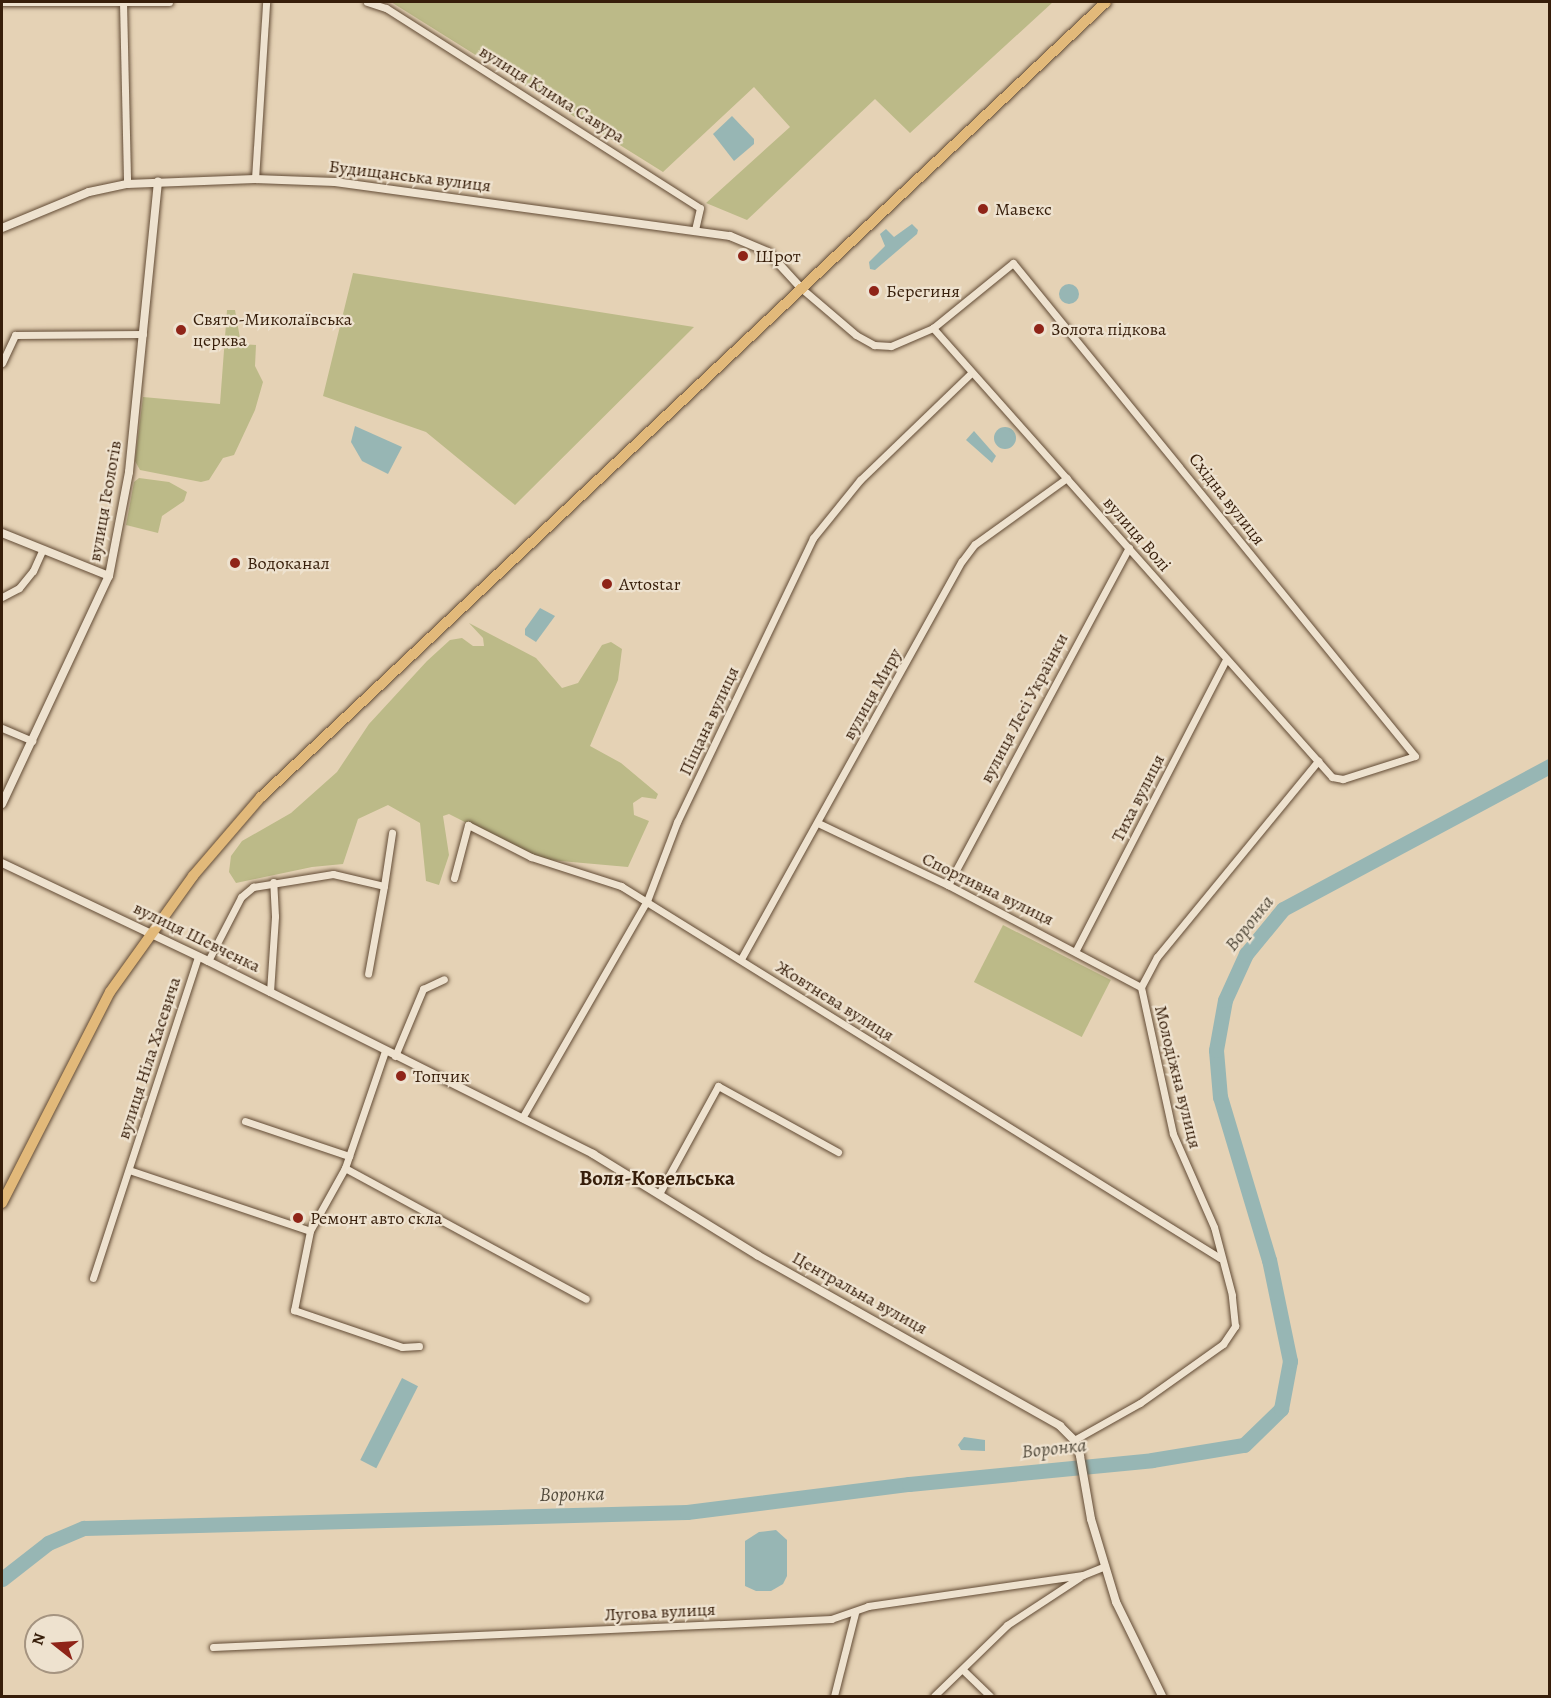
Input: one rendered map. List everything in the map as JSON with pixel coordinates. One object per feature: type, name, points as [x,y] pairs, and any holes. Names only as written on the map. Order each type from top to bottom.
[{"type":"highway","points":[[2,1203],[78,1049],[150,933],[193,876],[261,797],[1106,2]]},
{"type":"street","points":[[2,2],[169,2]]},
{"type":"street","points":[[123,2],[127,184]]},
{"type":"street","points":[[255,179],[266,2]]},
{"type":"street","name":"вулиця Клима Савура","points":[[367,2],[386,8],[700,208],[695,229]]},
{"type":"street","name":"Будищанська вулиця","points":[[2,228],[89,192],[127,184],[255,179],[335,182],[695,229],[752,242],[768,252],[801,288]]},
{"type":"street","name":"вулиця Геологів","points":[[2,804],[109,576],[129,472],[158,181]]},
{"type":"street","name":"Східна вулиця","points":[[933,328],[1013,263],[1415,756]]},
{"type":"street","points":[[801,288],[830,316],[874,345],[891,346],[933,328]]},
{"type":"street","name":"вулиця Волі","points":[[933,328],[1332,777],[1343,778],[1415,756]]},
{"type":"street","points":[[2,363],[15,334],[143,334]]},
{"type":"street","name":"Піщана вулиця","points":[[522,1118],[647,901],[677,822],[813,538],[860,480],[971,372]]},
{"type":"street","name":"вулиця Миру","points":[[741,959],[962,561],[975,544],[1067,478]]},
{"type":"street","points":[[2,532],[109,576]]},
{"type":"street","name":"вулиця Лесі Українки","points":[[948,885],[1129,546]]},
{"type":"street","points":[[2,597],[18,588],[33,571],[43,549]]},
{"type":"street","name":"Тиха вулиця","points":[[1076,950],[1226,660]]},
{"type":"street","points":[[2,728],[32,741]]},
{"type":"street","name":"Молодіжна вулиця","points":[[1074,1440],[1140,1403],[1230,1337],[1234,1316],[1220,1258],[1205,1200],[1173,1134],[1141,987],[1157,957],[1318,761]]},
{"type":"street","name":"Спортивна вулиця","points":[[818,823],[948,885],[1076,950],[1141,987]]},
{"type":"street","name":"Жовтнева вулиця","points":[[454,878],[468,825],[531,857],[609,881],[647,901],[1220,1258]]},
{"type":"street","points":[[368,974],[392,833]]},
{"type":"street","name":"вулиця Шевченка","points":[[2,864],[198,956],[385,1051]]},
{"type":"street","points":[[208,961],[241,897],[253,887],[333,874],[384,886]]},
{"type":"street","points":[[270,992],[275,916],[273,882]]},
{"type":"street","name":"вулиця Ніла Хасевича","points":[[93,1278],[198,956]]},
{"type":"street","points":[[395,1056],[423,990],[444,979]]},
{"type":"street","points":[[385,1051],[345,1168],[310,1231],[294,1310],[402,1347],[419,1346]]},
{"type":"street","name":"Центральна вулиця","points":[[385,1051],[522,1118],[660,1192],[757,1255],[1060,1426],[1074,1440],[1080,1456],[1102,1566],[1162,1696]]},
{"type":"street","points":[[660,1192],[718,1086],[838,1152]]},
{"type":"street","points":[[245,1122],[349,1156]]},
{"type":"street","points":[[345,1168],[586,1299]]},
{"type":"street","points":[[129,1170],[310,1231]]},
{"type":"street","name":"Лугова вулиця","points":[[213,1647],[831,1619],[855,1613],[868,1606],[1083,1575],[1102,1566]]},
{"type":"street","points":[[934,1696],[1007,1625],[1083,1575]]},
{"type":"street","points":[[834,1696],[855,1613]]},
{"type":"street","points":[[963,1670],[990,1696]]},
{"type":"shaded area","points":[[391,2],[1053,2],[910,133],[875,99],[747,220],[706,203],[790,127],[754,87],[663,172]]},
{"type":"shaded area","points":[[353,273],[694,327],[515,505],[426,432],[323,396]]},
{"type":"shaded area","points":[[227,310],[235,310],[241,344],[256,345],[255,366],[263,382],[255,410],[234,455],[223,458],[209,480],[201,482],[140,470],[135,461],[143,397],[220,404]]},
{"type":"shaded area","points":[[139,478],[169,482],[187,492],[184,501],[162,516],[158,533],[126,525],[134,482]]},
{"type":"shaded area","points":[[469,623],[536,658],[562,688],[578,683],[602,645],[611,642],[622,649],[618,680],[590,746],[621,763],[658,794],[656,799],[642,797],[633,803],[634,815],[649,821],[628,867],[538,859],[449,814],[443,816],[449,855],[439,885],[426,881],[420,823],[388,805],[358,819],[343,864],[312,867],[236,883],[229,872],[231,856],[242,841],[291,813],[337,772],[369,724],[427,661],[450,640],[462,638],[473,646],[484,646],[483,638]]},
{"type":"shaded area","points":[[1003,925],[1111,980],[1082,1037],[974,982]]},
{"type":"water","points":[[732,116],[754,139],[754,144],[734,161],[713,134]]},
{"type":"water","points":[[912,224],[918,230],[917,234],[875,270],[870,269],[869,262],[885,246],[880,234],[886,229],[894,237]]},
{"type":"water","points":[[1069,284],[1076,287],[1079,294],[1076,301],[1069,304],[1062,301],[1059,294],[1062,287]]},
{"type":"water","points":[[355,426],[402,447],[388,474],[362,461],[351,442]]},
{"type":"water","points":[[1005,427],[1013,430],[1016,438],[1013,446],[1005,449],[997,446],[994,438],[997,430]]},
{"type":"water","points":[[974,431],[996,456],[992,463],[966,440]]},
{"type":"water","points":[[540,608],[555,616],[536,642],[525,635],[525,629]]},
{"type":"water","points":[[402,1378],[418,1386],[376,1468],[360,1460]]},
{"type":"water","points":[[964,1437],[985,1440],[985,1451],[961,1450],[958,1445]]},
{"type":"water","points":[[776,1530],[787,1540],[787,1576],[783,1584],[771,1591],[756,1591],[745,1586],[745,1541],[759,1532]]},
{"type":"waterway","name":"Воронка","points":[[2,1579],[48,1543],[84,1528],[687,1512],[909,1484],[1152,1460],[1244,1445],[1281,1409],[1290,1361],[1269,1260],[1220,1097],[1216,1050],[1225,1000],[1246,954],[1283,909],[1550,766]]},
{"type":"place","name":"Мавекс","points":[[983,209]]},
{"type":"place","name":"Шрот","points":[[743,256]]},
{"type":"place","name":"Берегиня","points":[[874,291]]},
{"type":"place","name":"Золота підкова","points":[[1039,329]]},
{"type":"place","name":"Свято-Миколаївська церква","points":[[181,330]]},
{"type":"place","name":"Водоканал","points":[[235,563]]},
{"type":"place","name":"Avtostar","points":[[607,584]]},
{"type":"place","name":"Топчик","points":[[401,1076]]},
{"type":"place","name":"Ремонт авто скла","points":[[298,1218]]},
{"type":"district","name":"Воля-Ковельська","points":[[657,1178]]}]
